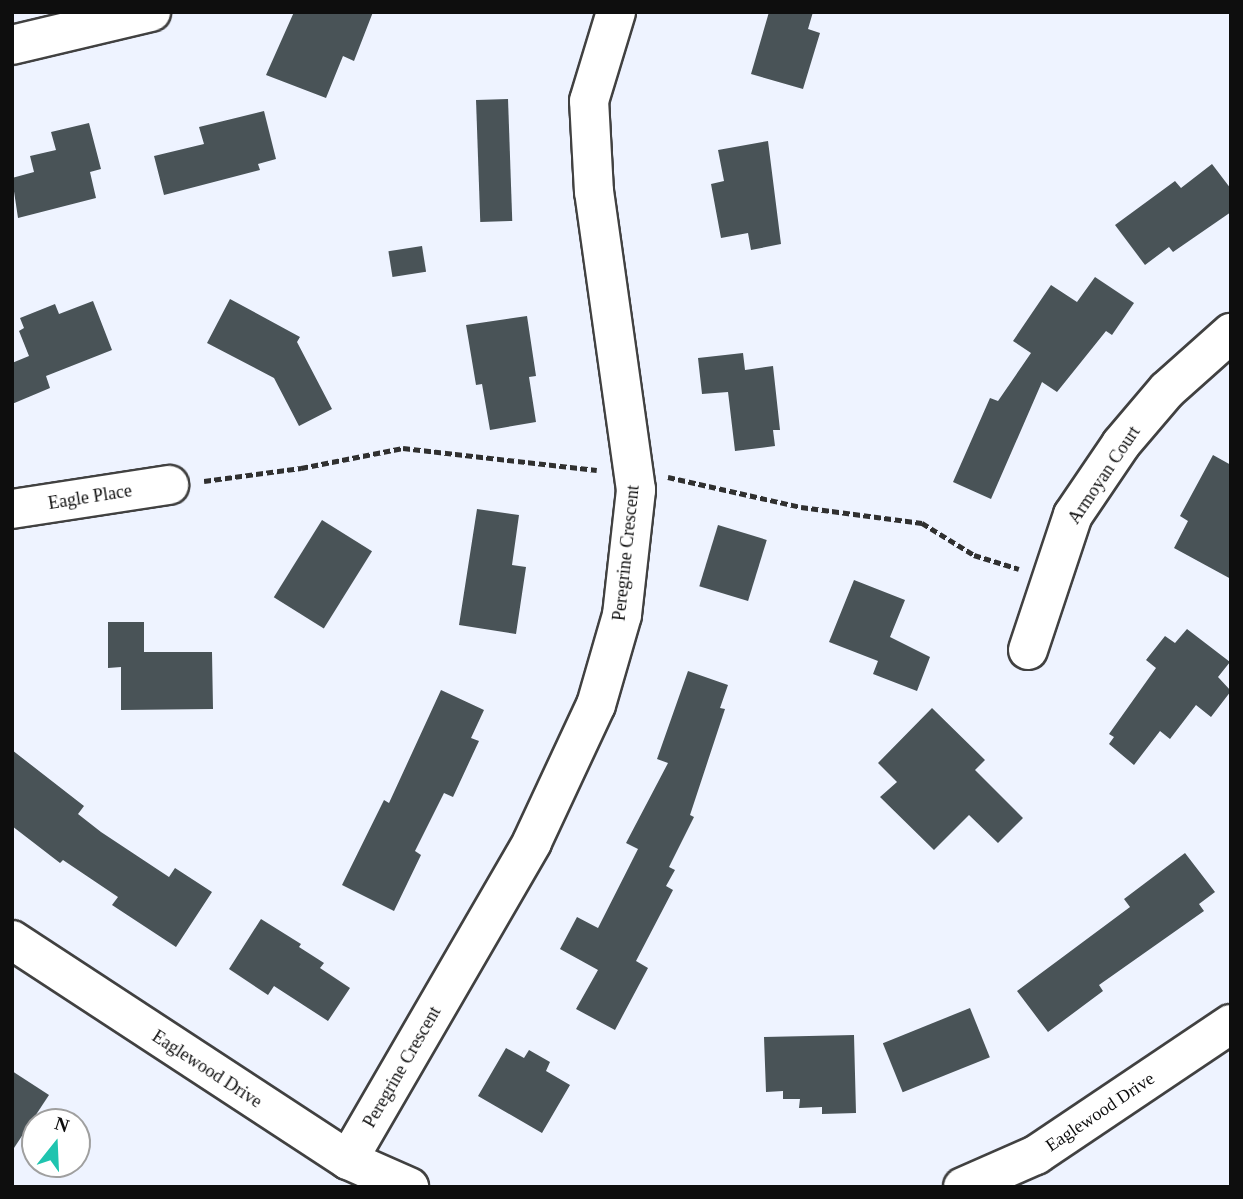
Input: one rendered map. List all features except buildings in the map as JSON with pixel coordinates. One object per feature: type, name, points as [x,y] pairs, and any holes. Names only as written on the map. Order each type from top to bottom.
[{"type":"street","points":[[12,45],[151,12]]},
{"type":"street","name":"Peregrine Crescent","points":[[348,1160],[532,842],[596,705],[622,615],[636,490],[593,192],[589,101],[616,12]]},
{"type":"street","name":"Armoyan Court","points":[[1028,650],[1073,515],[1121,444],[1160,399],[1231,332]]},
{"type":"street","name":"Eagle Place","points":[[12,509],[169,485]]},
{"type":"street","name":"Eaglewood Drive","points":[[12,940],[348,1160],[409,1187]]},
{"type":"street","name":"Eaglewood Drive","points":[[963,1187],[1036,1155],[1231,1024]]}]
